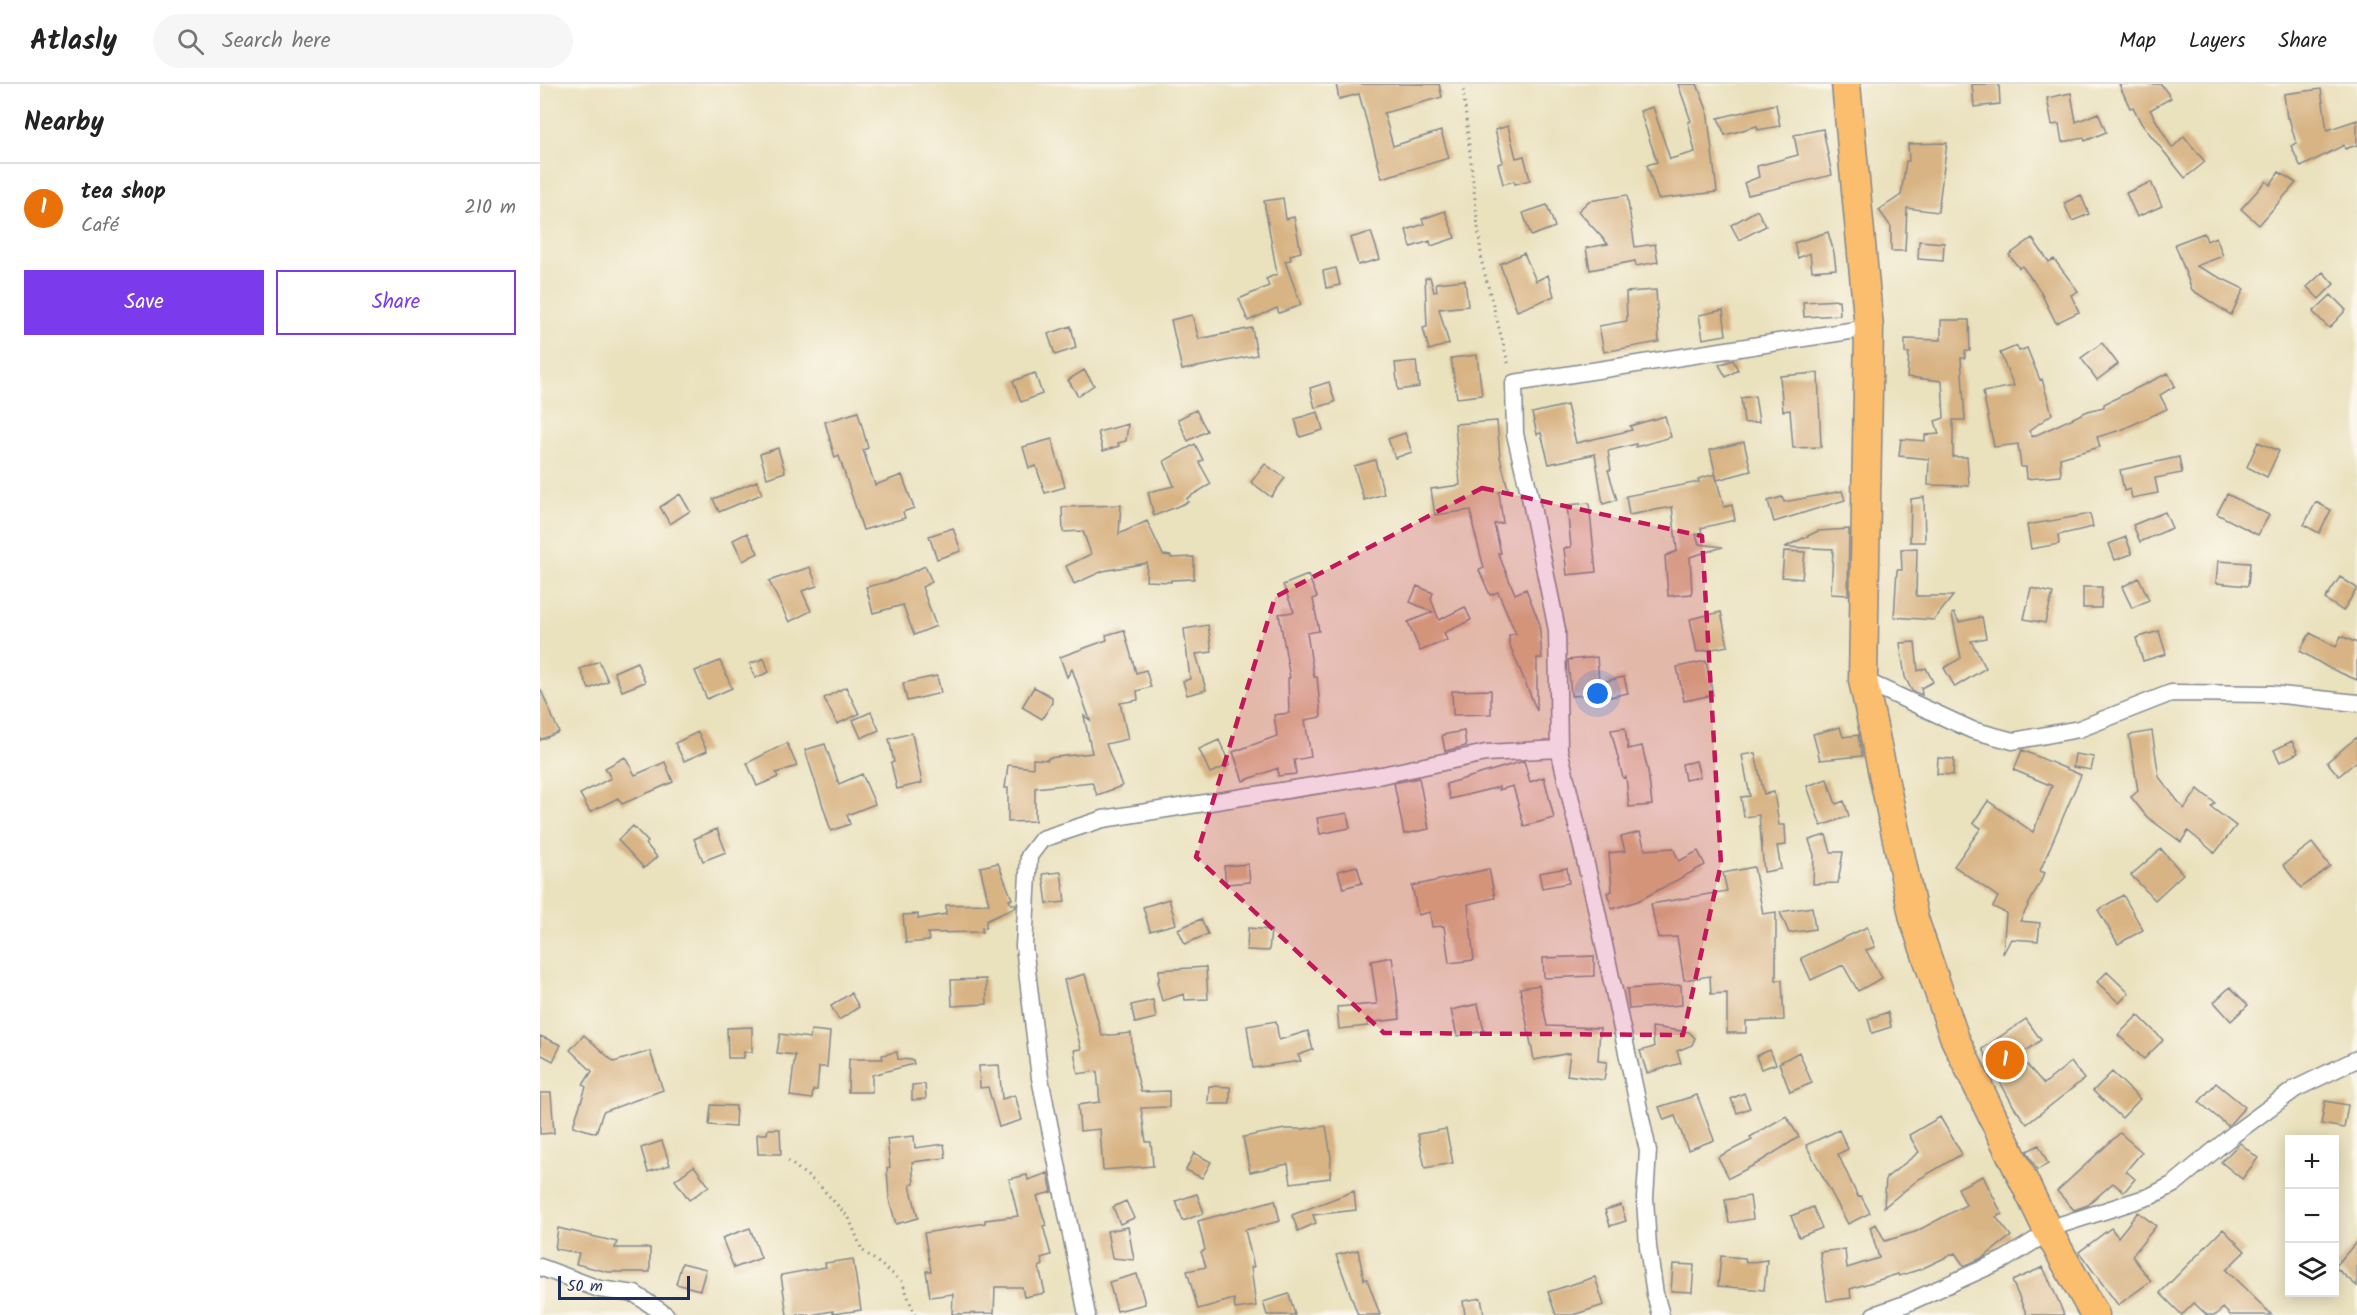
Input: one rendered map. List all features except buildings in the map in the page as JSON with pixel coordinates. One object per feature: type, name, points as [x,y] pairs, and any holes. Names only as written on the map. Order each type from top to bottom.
[{"type":"highway","points":[[1846,84],[1869,328],[1863,680],[1914,919],[1955,1039],[2049,1233],[2095,1315]]},
{"type":"street","points":[[1661,1315],[1655,1294],[1648,1247],[1645,1197],[1648,1151],[1596,907],[1559,749],[1557,630],[1515,434],[1514,383],[1869,328]]},
{"type":"street","points":[[1863,680],[1972,730],[2013,741],[2079,729],[2171,693],[2272,694],[2357,703]]},
{"type":"street","points":[[1087,1315],[1040,1078],[1024,946],[1029,856],[1042,839],[1103,819],[1382,775],[1485,753],[1559,749]]},
{"type":"street","points":[[1874,1315],[1905,1304],[2005,1259],[2060,1225],[2151,1196],[2174,1184],[2234,1134],[2295,1089],[2357,1059]]},
{"type":"street","points":[[540,1267],[599,1290],[635,1294],[666,1315]]},
{"type":"path","points":[[1463,90],[1482,262],[1514,383]]},
{"type":"path","points":[[788,1161],[819,1185],[849,1218],[862,1250],[902,1281],[915,1315]]},
{"type":"highlighted area","points":[[1482,488],[1702,536],[1721,864],[1683,1035],[1384,1033],[1196,857],[1275,597]]},
{"type":"place","name":"tea shop","points":[[2005,1060]]}]
